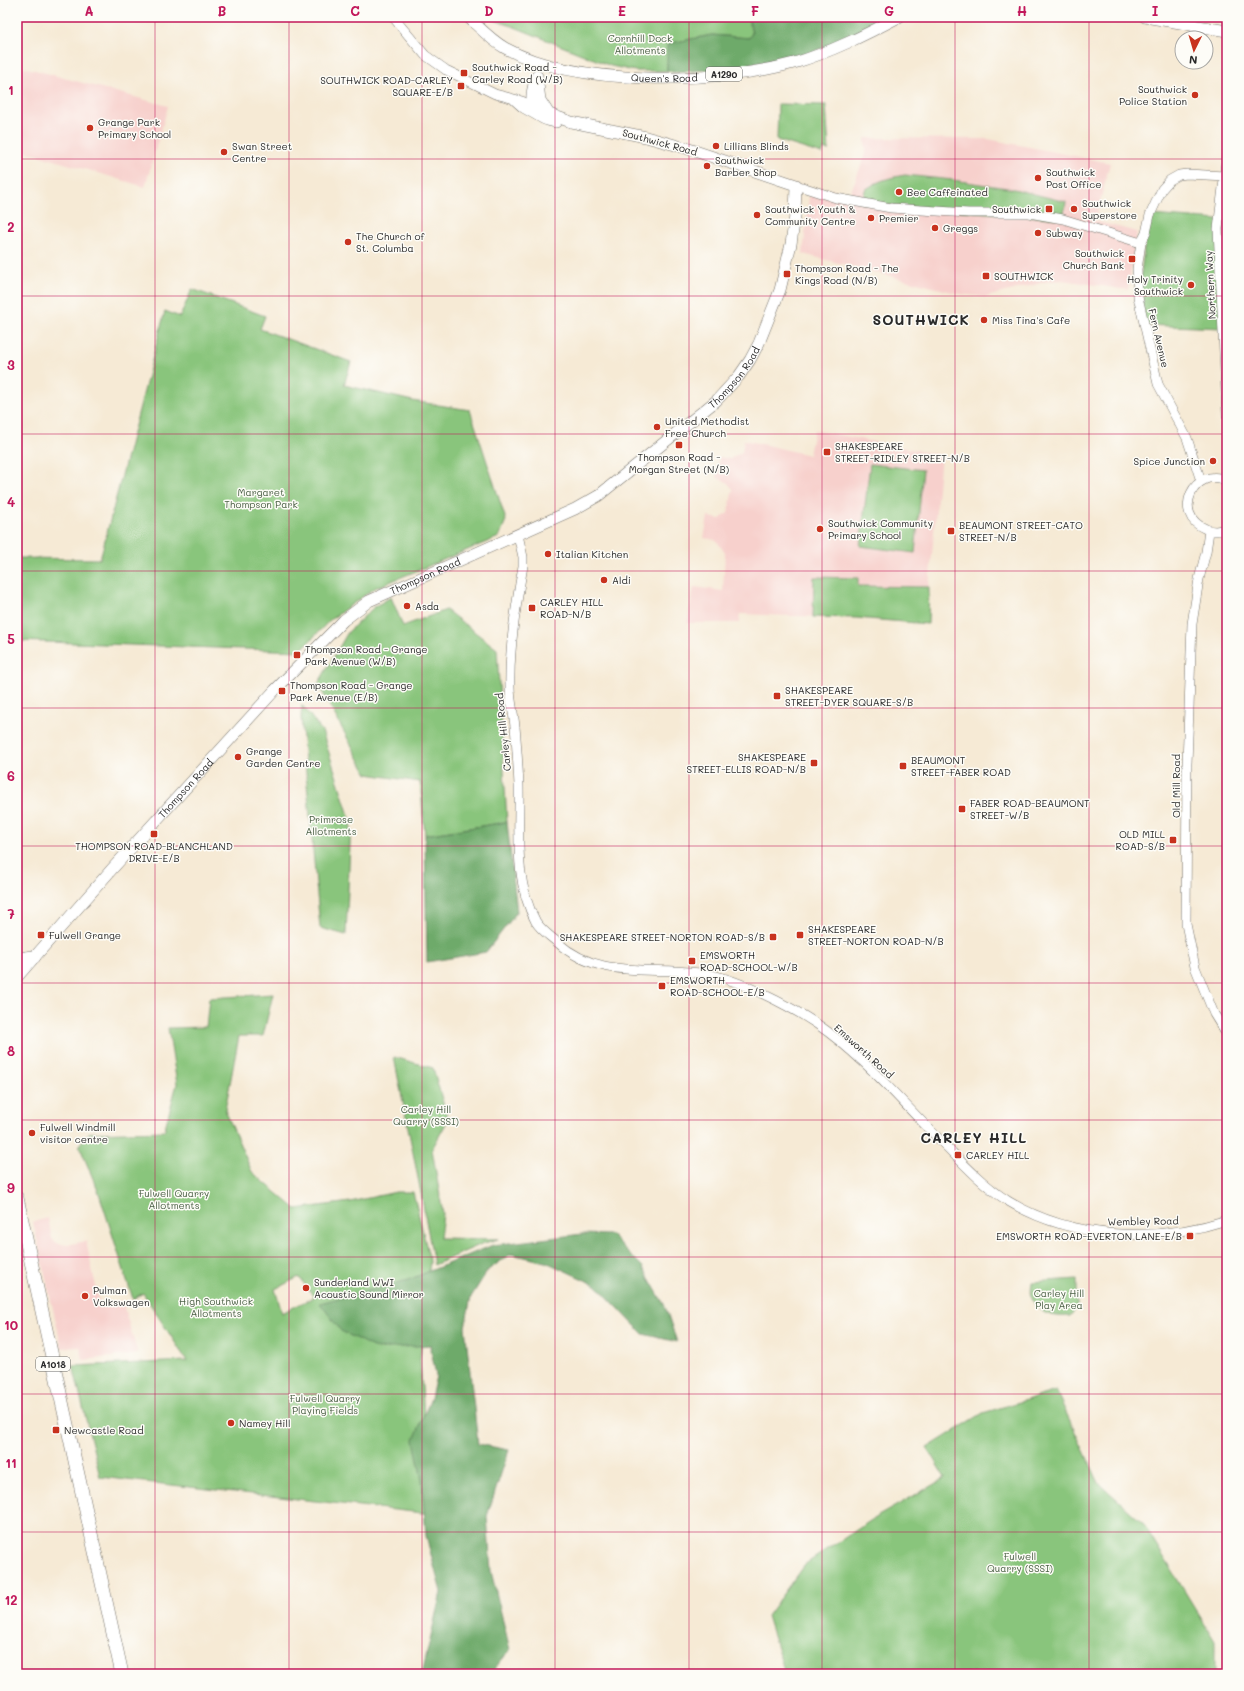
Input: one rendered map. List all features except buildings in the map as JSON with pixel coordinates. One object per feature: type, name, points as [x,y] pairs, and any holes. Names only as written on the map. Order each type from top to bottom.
[{"type":"highway","points":[[17,959],[34,957]]},
{"type":"highway","name":"A1018","points":[[17,1198],[122,1674]]},
{"type":"main road","name":"A1290","points":[[468,17],[492,40],[506,48],[540,62]]},
{"type":"main road","name":"Queen's Road","points":[[540,62],[583,72],[631,77],[685,78],[734,74],[764,70],[794,63],[838,48],[899,17]]},
{"type":"main road","points":[[1145,17],[1227,31]]},
{"type":"main road","points":[[540,62],[538,76],[540,100],[544,116]]},
{"type":"main road","points":[[538,76],[533,87],[531,99],[533,105],[544,116]]},
{"type":"main road","name":"Southwick Road","points":[[544,116],[646,137],[686,148],[796,185]]},
{"type":"main road","name":"Thompson Road","points":[[17,977],[112,869],[276,690],[344,620],[369,600],[575,510],[598,496],[717,400],[739,376],[759,343],[780,290],[792,237],[796,185]]},
{"type":"street","points":[[393,17],[425,55],[446,70],[495,94],[533,105]]},
{"type":"street","points":[[512,99],[523,108],[544,116]]},
{"type":"street","name":"Northern Way","points":[[1227,154],[1218,229],[1227,414]]},
{"type":"street","name":"Fern Avenue","points":[[1201,481],[1186,438],[1158,384],[1138,297],[1137,270],[1141,243],[1162,189],[1170,180],[1179,175],[1187,174],[1225,176]]},
{"type":"street","name":"Southwick Road","points":[[796,185],[836,198],[891,208],[936,212],[1029,213],[1063,219],[1141,243]]},
{"type":"street","points":[[1227,466],[1225,480],[1216,478],[1201,481],[1192,491],[1188,504],[1189,513],[1200,527],[1217,531],[1227,528]]},
{"type":"street","name":"Old Mill Road","points":[[1209,530],[1192,624],[1187,756],[1186,924],[1195,967],[1214,1014],[1227,1035]]},
{"type":"street","name":"Carley Hill Road","points":[[518,535],[523,562],[510,665],[510,690],[517,744],[519,852],[522,882],[526,899],[538,925]]},
{"type":"street","name":"Emsworth Road","points":[[538,925],[562,948],[583,961],[607,968],[703,973],[732,981],[788,1007],[816,1023],[845,1045],[982,1181],[1007,1200],[1042,1218],[1081,1229]]},
{"type":"street","name":"Wembley Road","points":[[1081,1229],[1120,1234],[1161,1234],[1202,1228],[1227,1220]]},
{"type":"shaded area","name":"Grange Park Primary School","points":[[20,66],[168,106],[145,187],[17,149],[17,79]]},
{"type":"shaded area","points":[[865,138],[988,139],[1110,163],[1095,221],[1137,232],[1128,290],[1063,280],[1049,281],[986,297],[960,294],[803,254],[809,197],[824,189],[850,194],[866,153]]},
{"type":"shaded area","name":"Southwick Community Primary School","points":[[814,430],[941,455],[929,587],[857,586],[856,618],[740,614],[739,623],[687,623],[694,587],[723,591],[725,553],[716,540],[704,538],[708,517],[720,519],[728,513],[733,489],[727,482],[716,477],[719,457],[730,459],[742,452],[744,440],[809,455]]},
{"type":"shaded area","points":[[48,1218],[52,1239],[57,1243],[66,1245],[86,1241],[100,1305],[122,1301],[138,1354],[83,1360],[80,1347],[62,1348],[33,1222]]},
{"type":"green space","name":"Cornhill Dock Allotments","points":[[485,17],[748,17],[752,33],[749,38],[712,35],[676,42],[667,63],[667,71],[635,71],[611,66],[512,26]]},
{"type":"green space","points":[[748,17],[887,17],[831,45],[795,57],[760,64],[708,70],[667,71],[667,45],[712,35],[749,38],[752,33]]},
{"type":"green space","points":[[778,104],[826,105],[829,150],[824,149],[822,154],[777,140]]},
{"type":"green space","points":[[905,175],[1014,189],[1066,202],[1063,219],[862,203],[865,190],[884,180]]},
{"type":"green space","name":"Holy Trinity Southwick","points":[[1150,215],[1219,220],[1223,328],[1144,325],[1138,297],[1146,233]]},
{"type":"green space","name":"Margaret Thompson Park","points":[[192,289],[265,316],[260,329],[351,362],[344,385],[413,401],[470,410],[506,520],[499,537],[375,588],[330,620],[300,651],[17,641],[17,558],[100,559],[165,311],[180,317]]},
{"type":"green space","points":[[870,464],[923,470],[915,553],[860,546]]},
{"type":"green space","points":[[814,577],[858,578],[858,586],[929,587],[928,624],[856,618],[813,617]]},
{"type":"green space","points":[[391,597],[403,626],[446,610],[497,649],[507,822],[425,835],[420,782],[367,774],[318,684],[348,632],[374,607]]},
{"type":"green space","name":"Primrose Allotments","points":[[302,705],[322,731],[351,822],[346,935],[320,928],[301,717]]},
{"type":"green space","points":[[507,822],[517,912],[486,952],[427,962],[425,835]]},
{"type":"green space","name":"Fulwell Quarry Playing Fields","points":[[273,994],[263,1036],[239,1036],[225,1110],[252,1172],[296,1209],[350,1202],[396,1192],[413,1192],[430,1261],[420,1360],[431,1514],[100,1477],[73,1366],[187,1361],[143,1293],[133,1299],[99,1193],[79,1145],[89,1133],[164,1131],[177,1084],[168,1028],[206,1027],[209,998]],"holes":[[[299,1277],[314,1297],[282,1313],[275,1289]]]},
{"type":"green space","name":"Carley Hill Quarry (SSSI)","points":[[394,1057],[433,1068],[448,1120],[432,1149],[443,1214],[440,1238],[498,1239],[484,1243],[434,1265],[421,1193]]},
{"type":"green space","points":[[582,1234],[611,1235],[642,1266],[665,1306],[677,1342],[643,1334],[596,1285],[546,1262],[511,1254],[488,1270],[471,1297],[465,1327],[478,1444],[509,1450],[487,1516],[491,1571],[510,1650],[490,1674],[422,1674],[441,1592],[426,1536],[422,1481],[414,1440],[431,1398],[436,1376],[430,1345],[377,1349],[341,1331],[320,1303],[408,1280],[493,1245]]},
{"type":"green space","name":"Carley Hill Play Area","points":[[1077,1279],[1077,1307],[1070,1316],[1047,1314],[1036,1306],[1031,1292],[1032,1282]]},
{"type":"green space","name":"Fulwell Quarry (SSSI)","points":[[1056,1391],[1099,1483],[1143,1523],[1215,1641],[1215,1674],[785,1673],[767,1616],[804,1565],[873,1519],[945,1478],[927,1448],[983,1413]]},
{"type":"place","name":"Southwick Road - Carley Road (W/B)","points":[[464,73]]},
{"type":"place","name":"SOUTHWICK ROAD-CARLEY SQUARE-E/B","points":[[461,86]]},
{"type":"place","name":"Southwick Police Station","points":[[1195,95]]},
{"type":"place","name":"Grange Park Primary School","points":[[90,128]]},
{"type":"place","name":"Lillians Blinds","points":[[716,146]]},
{"type":"place","name":"Swan Street Centre","points":[[224,152]]},
{"type":"place","name":"Southwick Barber Shop","points":[[707,166]]},
{"type":"place","name":"Southwick Post Office","points":[[1038,178]]},
{"type":"place","name":"Bee Caffeinated","points":[[899,192]]},
{"type":"place","name":"Southwick","points":[[1049,209]]},
{"type":"place","name":"Southwick Superstore","points":[[1074,209]]},
{"type":"place","name":"Southwick Youth & Community Centre","points":[[757,215]]},
{"type":"place","name":"Premier","points":[[871,218]]},
{"type":"place","name":"Greggs","points":[[935,228]]},
{"type":"place","name":"Subway","points":[[1038,233]]},
{"type":"place","name":"The Church of St. Columba","points":[[348,242]]},
{"type":"place","name":"Southwick Church Bank","points":[[1132,259]]},
{"type":"place","name":"Thompson Road - The Kings Road (N/B)","points":[[787,274]]},
{"type":"place","name":"SOUTHWICK","points":[[986,276]]},
{"type":"place","name":"Holy Trinity Southwick","points":[[1191,285]]},
{"type":"place","name":"Miss Tina's Cafe","points":[[984,320]]},
{"type":"place","name":"United Methodist Free Church","points":[[657,427]]},
{"type":"place","name":"Thompson Road - Morgan Street (N/B)","points":[[679,445]]},
{"type":"place","name":"SHAKESPEARE STREET-RIDLEY STREET-N/B","points":[[827,452]]},
{"type":"place","name":"Spice Junction","points":[[1213,461]]},
{"type":"place","name":"Southwick Community Primary School","points":[[820,529]]},
{"type":"place","name":"BEAUMONT STREET-CATO STREET-N/B","points":[[951,531]]},
{"type":"place","name":"Italian Kitchen","points":[[548,554]]},
{"type":"place","name":"Aldi","points":[[604,580]]},
{"type":"place","name":"Asda","points":[[407,606]]},
{"type":"place","name":"CARLEY HILL ROAD-N/B","points":[[532,608]]},
{"type":"place","name":"Thompson Road - Grange Park Avenue (W/B)","points":[[297,655]]},
{"type":"place","name":"Thompson Road - Grange Park Avenue (E/B)","points":[[282,691]]},
{"type":"place","name":"SHAKESPEARE STREET-DYER SQUARE-S/B","points":[[777,696]]},
{"type":"place","name":"Grange Garden Centre","points":[[238,757]]},
{"type":"place","name":"SHAKESPEARE STREET-ELLIS ROAD-N/B","points":[[814,763]]},
{"type":"place","name":"BEAUMONT STREET-FABER ROAD","points":[[903,766]]},
{"type":"place","name":"FABER ROAD-BEAUMONT STREET-W/B","points":[[962,809]]},
{"type":"place","name":"THOMPSON ROAD-BLANCHLAND DRIVE-E/B","points":[[154,834]]},
{"type":"place","name":"OLD MILL ROAD-S/B","points":[[1173,840]]},
{"type":"place","name":"Fulwell Grange","points":[[41,935]]},
{"type":"place","name":"SHAKESPEARE STREET-NORTON ROAD-N/B","points":[[800,935]]},
{"type":"place","name":"SHAKESPEARE STREET-NORTON ROAD-S/B","points":[[773,937]]},
{"type":"place","name":"EMSWORTH ROAD-SCHOOL-W/B","points":[[692,961]]},
{"type":"place","name":"EMSWORTH ROAD-SCHOOL-E/B","points":[[662,986]]},
{"type":"place","name":"Fulwell Windmill visitor centre","points":[[32,1133]]},
{"type":"place","name":"CARLEY HILL","points":[[958,1155]]},
{"type":"place","name":"EMSWORTH ROAD-EVERTON LANE-E/B","points":[[1190,1236]]},
{"type":"place","name":"Sunderland WWI Acoustic Sound Mirror","points":[[306,1288]]},
{"type":"place","name":"Pulman Volkswagen","points":[[85,1296]]},
{"type":"place","name":"Namey Hill","points":[[231,1423]]},
{"type":"place","name":"Newcastle Road","points":[[56,1430]]},
{"type":"district","name":"SOUTHWICK","points":[[921,319]]},
{"type":"district","name":"CARLEY HILL","points":[[974,1137]]},
{"type":"park label","name":"Fulwell Quarry Allotments","points":[[174,1198]]},
{"type":"park label","name":"High Southwick Allotments","points":[[216,1306]]}]
